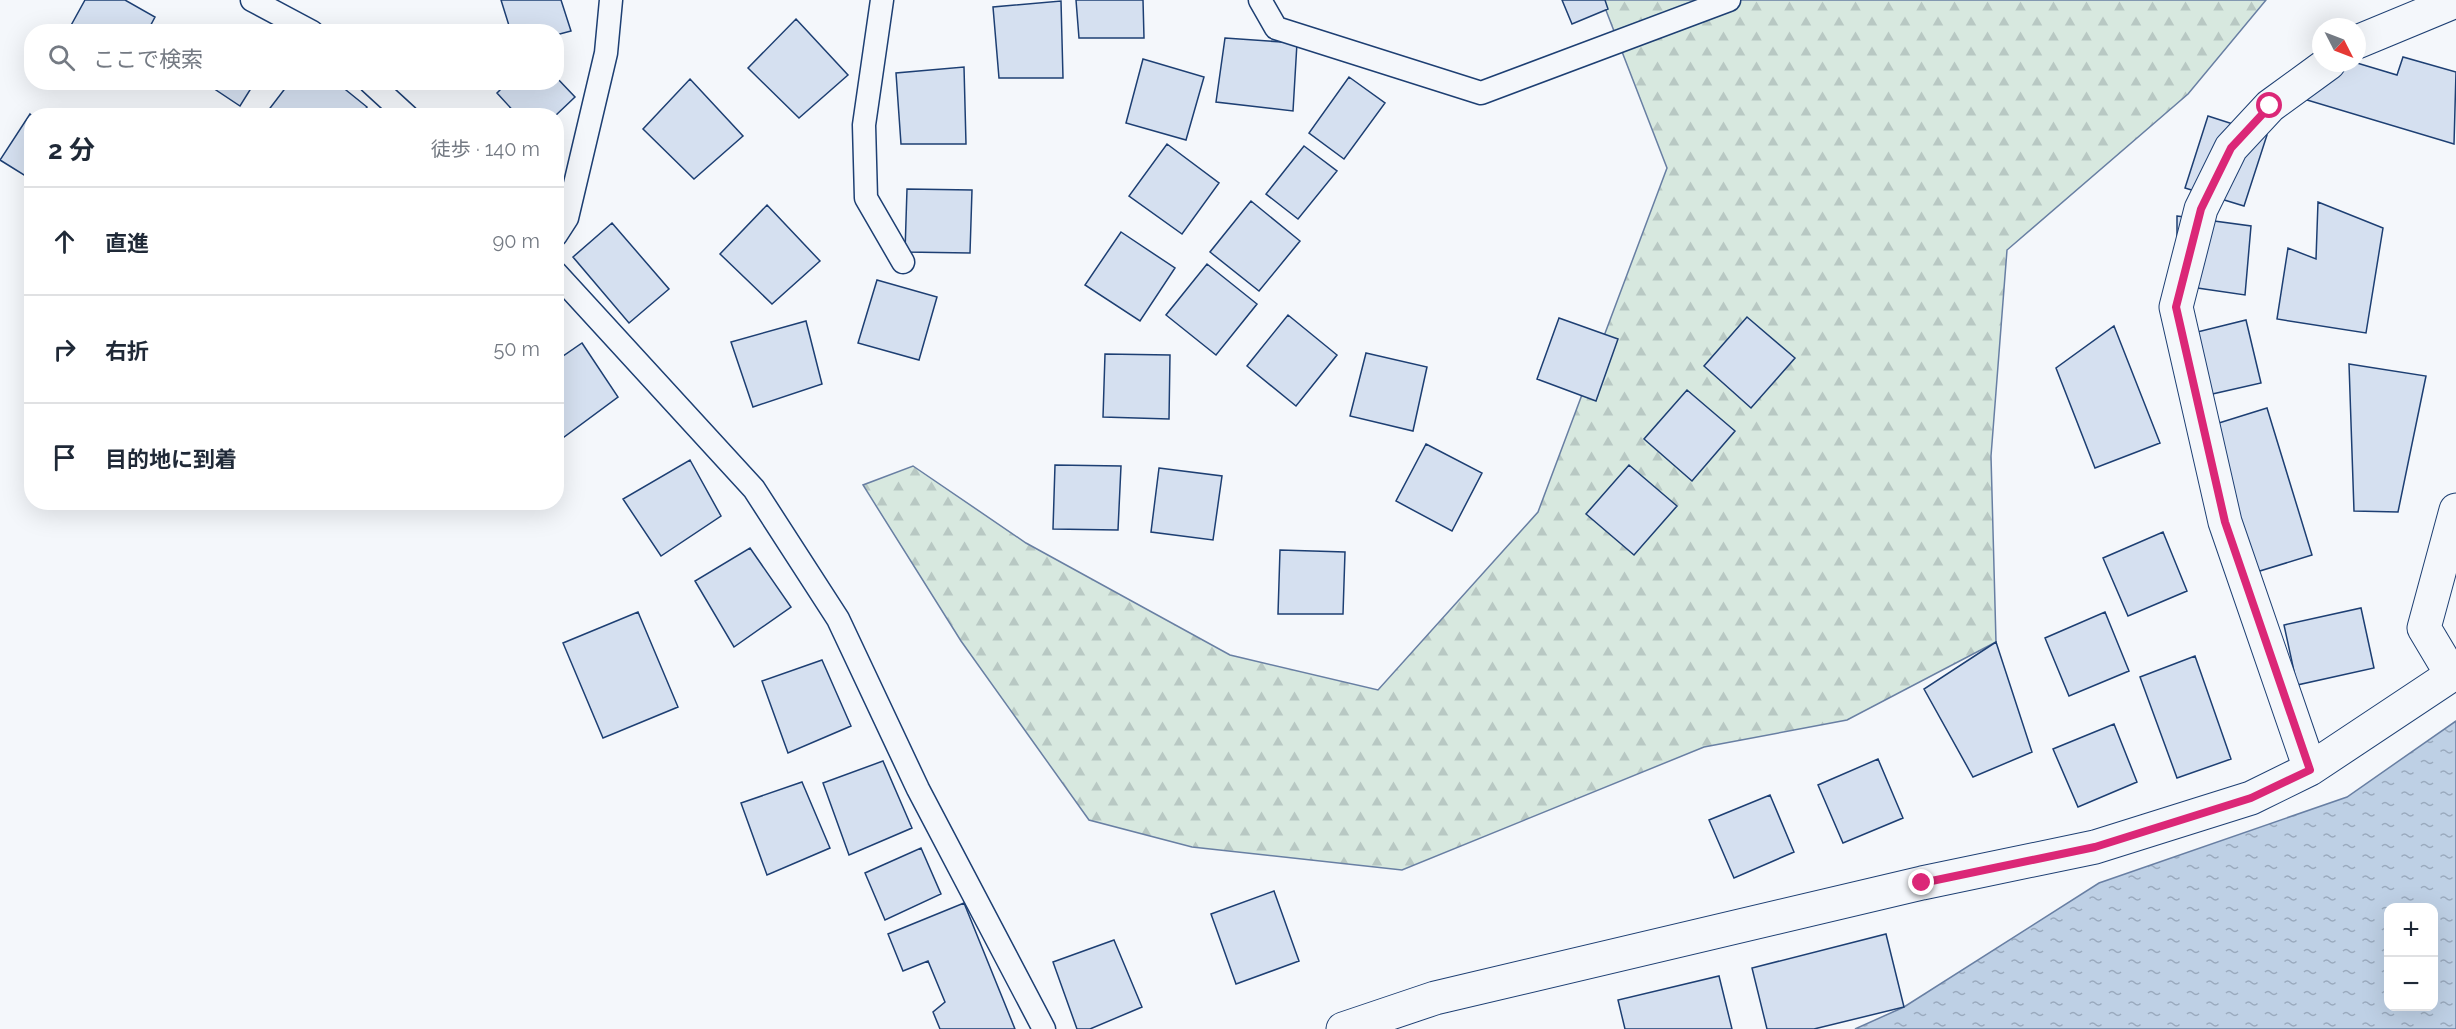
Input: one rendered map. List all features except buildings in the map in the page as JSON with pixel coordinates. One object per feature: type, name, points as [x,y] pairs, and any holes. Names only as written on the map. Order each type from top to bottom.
[{"type":"street","points":[[2366,38],[2456,2]]},
{"type":"street","points":[[2310,770],[2225,522],[2176,307],[2201,209],[2231,148],[2270,106],[2317,72]]},
{"type":"street","points":[[1342,1029],[1446,995],[1922,883],[2095,847],[2251,798],[2310,770],[2454,674],[2424,628],[2456,510]]},
{"type":"lane","points":[[252,0],[297,24]]},
{"type":"lane","points":[[564,223],[567,218],[603,64],[611,0]]},
{"type":"lane","points":[[882,0],[864,125],[866,198],[903,262]]},
{"type":"lane","points":[[1260,0],[1276,28],[1480,93],[1730,0]]},
{"type":"lane","points":[[379,90],[399,108]]},
{"type":"lane","points":[[564,282],[754,489],[832,609],[918,789],[1044,1029]]},
{"type":"green space","points":[[1602,0],[2266,0],[2188,94],[2007,250],[1991,456],[1996,642],[1847,720],[1704,747],[1402,870],[1192,847],[1089,820],[961,641],[863,485],[913,466],[1026,543],[1230,655],[1378,690],[1538,512],[1667,168]]},
{"type":"water","points":[[2456,721],[2456,1029],[1855,1029],[1904,1007],[2099,883],[2347,797]]},
{"type":"route","points":[[1922,883],[2095,847],[2251,798],[2310,770],[2225,522],[2176,307],[2201,209],[2231,148],[2270,106]]}]
